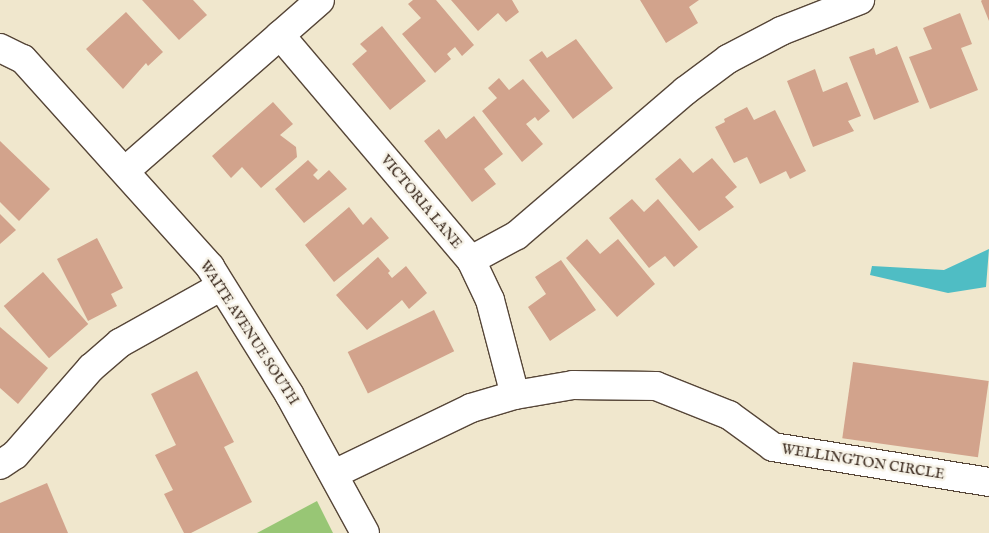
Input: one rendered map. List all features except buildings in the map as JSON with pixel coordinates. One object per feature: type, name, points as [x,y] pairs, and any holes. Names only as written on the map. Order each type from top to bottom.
[{"type":"street","points":[[125,171],[320,0]]},
{"type":"street","points":[[471,260],[517,235],[684,91],[728,59],[781,31],[860,0]]},
{"type":"street","name":"VICTORIA LANE","points":[[280,35],[471,260],[490,300],[515,395]]},
{"type":"street","name":"WAITE AVENUE SOUTH","points":[[0,48],[22,59],[210,267],[220,287],[289,394],[365,533]]},
{"type":"street","points":[[0,465],[21,449],[91,368],[120,343],[220,287]]},
{"type":"street","name":"WELLINGTON CIRCLE","points":[[334,474],[463,412],[515,395],[574,385],[656,386],[729,415],[773,447],[989,482]]},
{"type":"green space","points":[[317,501],[333,533],[257,533]]},
{"type":"water","points":[[989,249],[986,287],[948,293],[870,275],[872,266],[944,270]]}]
